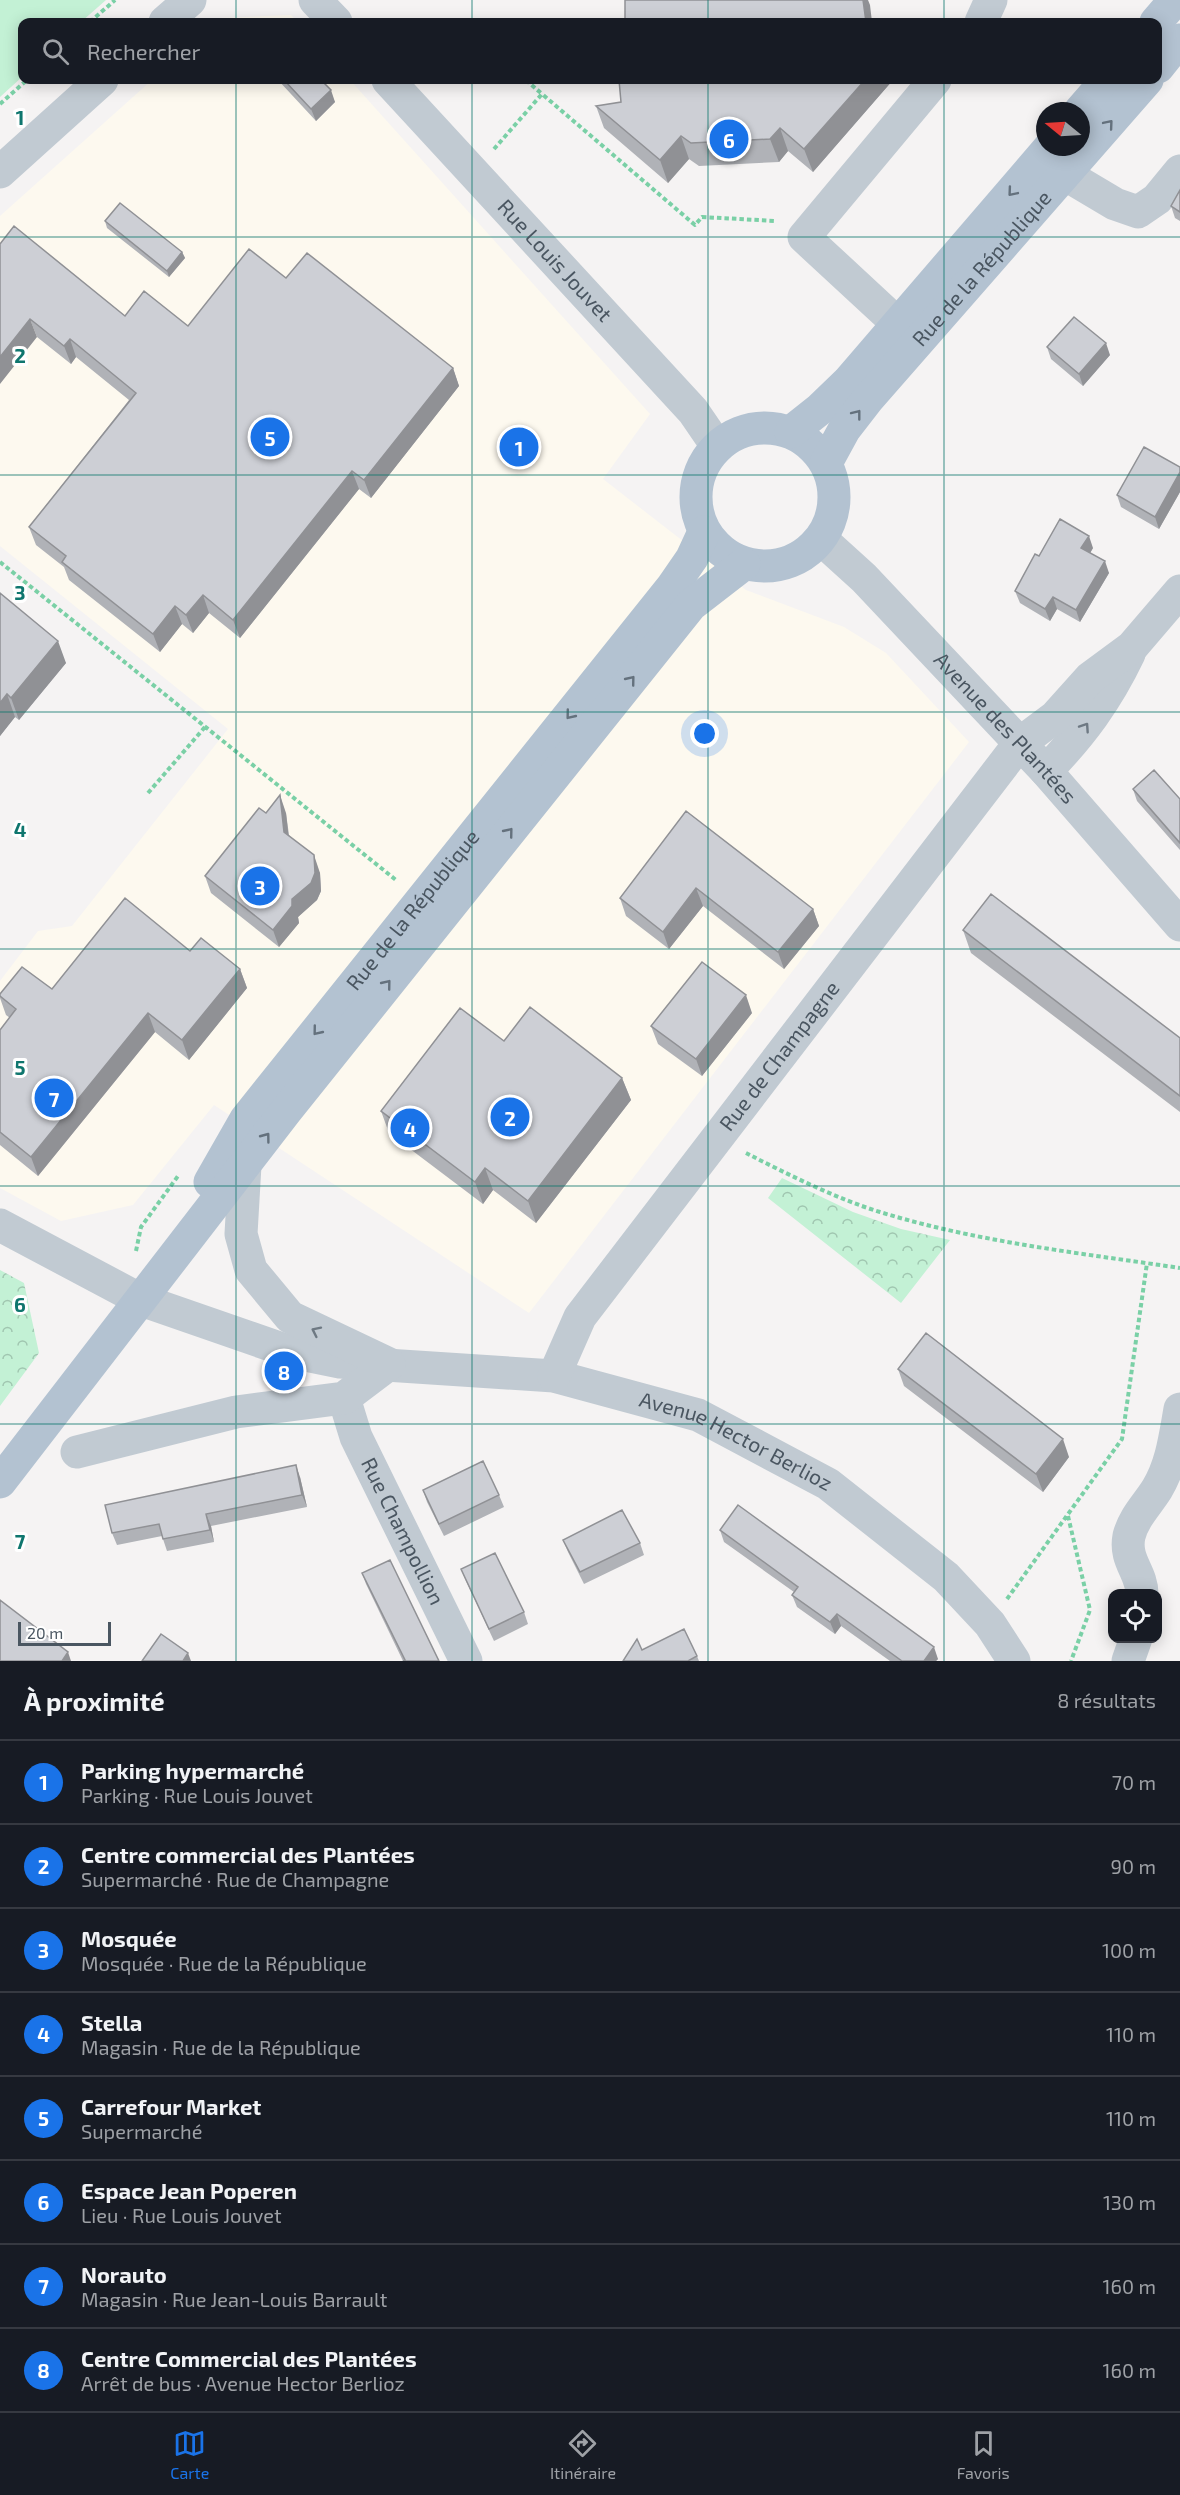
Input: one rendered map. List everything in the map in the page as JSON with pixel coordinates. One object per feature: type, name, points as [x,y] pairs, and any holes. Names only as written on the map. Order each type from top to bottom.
[{"type":"main road","points":[[1160,18],[1176,0]]},
{"type":"main road","points":[[1162,62],[1180,40]]},
{"type":"main road","points":[[1088,102],[1104,84]]},
{"type":"main road","name":"Rue de la République","points":[[791,432],[820,409],[848,382],[898,324],[1051,161],[1142,84]]},
{"type":"main road","name":"Rue de la République","points":[[826,463],[844,430],[1051,161]]},
{"type":"main road","points":[[752,428],[772,428],[791,432],[811,445],[826,463],[833,482],[834,502],[830,521],[821,539],[806,554],[786,564],[766,567],[744,564],[721,552],[704,532],[696,510],[696,487],[704,465],[717,446],[734,435],[752,428]]},
{"type":"main road","name":"Rue de la République","points":[[141,1300],[246,1119],[672,587],[692,558],[704,532]]},
{"type":"main road","name":"Rue de la République","points":[[0,1482],[245,1165],[691,604],[744,564]]},
{"type":"street","points":[[170,18],[190,0]]},
{"type":"street","points":[[315,0],[332,18]]},
{"type":"street","points":[[983,18],[991,0]]},
{"type":"street","points":[[0,172],[98,84]]},
{"type":"street","name":"Rue Louis Jouvet","points":[[392,84],[693,411],[717,446]]},
{"type":"street","points":[[898,324],[804,237],[932,84]]},
{"type":"street","points":[[1051,161],[1115,204],[1138,212],[1157,199],[1180,171]]},
{"type":"street","name":"Avenue des Plantées","points":[[821,539],[903,619],[1046,771],[1180,925]]},
{"type":"street","points":[[1046,771],[1077,739],[1114,684],[1132,647],[1180,591]]},
{"type":"street","name":"Rue de Champagne","points":[[554,1376],[580,1317],[1019,744],[1055,717],[1090,678],[1132,647]]},
{"type":"street","name":"Avenue Hector Berlioz","points":[[245,1165],[241,1234],[251,1270],[290,1317],[389,1364]]},
{"type":"street","name":"Avenue Hector Berlioz","points":[[0,1225],[141,1300],[291,1352],[340,1362],[554,1376],[698,1415],[828,1484],[946,1577],[990,1624],[1014,1661]]},
{"type":"street","points":[[77,1452],[236,1412],[344,1398],[389,1364]]},
{"type":"street","name":"Rue Champollion","points":[[344,1398],[356,1437],[466,1661]]},
{"type":"street","points":[[1142,1589],[1128,1558],[1129,1537],[1137,1515],[1157,1489],[1172,1458],[1180,1409]]},
{"type":"street","points":[[1128,1661],[1134,1643]]},
{"type":"path","points":[[95,18],[115,0]]},
{"type":"path","points":[[0,104],[22,84]]},
{"type":"path","points":[[531,84],[695,225],[702,218],[788,222],[804,237]]},
{"type":"path","points":[[474,172],[542,94]]},
{"type":"path","points":[[0,562],[422,902]]},
{"type":"path","points":[[148,793],[205,727]]},
{"type":"path","points":[[717,1136],[785,1173],[878,1212],[972,1236],[1180,1268]]},
{"type":"path","points":[[990,1624],[1122,1440],[1148,1263]]},
{"type":"path","points":[[1067,1515],[1090,1610],[1071,1661]]},
{"type":"shaded area","points":[[291,15],[294,18],[220,18]]},
{"type":"shaded area","points":[[148,84],[354,84],[650,414],[603,479],[746,590],[844,627],[886,653],[969,742],[529,1313],[214,1105],[133,1205],[61,1221],[0,1188],[0,981],[38,931],[72,926],[228,729],[0,546],[0,216]]},
{"type":"green space","points":[[0,0],[106,0],[86,18],[18,18],[18,81],[0,97]]},
{"type":"green space","points":[[782,1178],[853,1212],[901,1229],[950,1240],[901,1303],[768,1198]]},
{"type":"green space","points":[[0,1270],[24,1283],[39,1353],[0,1406]]},
{"type":"building","points":[[625,0],[863,0],[865,18],[625,18]]},
{"type":"building","points":[[288,84],[325,84],[331,90],[311,109]]},
{"type":"building","points":[[619,84],[861,84],[804,149],[780,128],[770,139],[691,143],[681,136],[660,160],[596,106],[621,102]]},
{"type":"building","points":[[1180,190],[1180,212],[1171,206]]},
{"type":"building","points":[[120,203],[182,252],[167,271],[105,221]]},
{"type":"building","points":[[14,226],[125,316],[144,291],[188,326],[249,249],[286,278],[307,253],[453,368],[364,480],[352,471],[233,620],[203,595],[186,615],[175,606],[153,634],[62,562],[66,556],[29,527],[136,393],[70,339],[64,346],[30,319],[0,357],[0,244]]},
{"type":"building","points":[[1074,317],[1106,343],[1079,374],[1047,347]]},
{"type":"building","points":[[1144,447],[1180,467],[1180,472],[1155,517],[1117,495]]},
{"type":"building","points":[[1060,519],[1089,536],[1081,548],[1105,561],[1076,610],[1053,597],[1045,609],[1015,591],[1035,554],[1039,556]]},
{"type":"building","points":[[0,593],[58,641],[11,698],[7,694],[0,703]]},
{"type":"building","points":[[1154,770],[1180,799],[1180,843],[1133,789]]},
{"type":"building","points":[[280,795],[284,832],[314,855],[315,873],[311,883],[292,899],[292,906],[273,930],[205,876],[259,808],[266,813]]},
{"type":"building","points":[[686,811],[813,909],[778,952],[696,888],[663,932],[620,898]]},
{"type":"building","points":[[991,894],[1180,1038],[1180,1096],[963,930]]},
{"type":"building","points":[[125,898],[190,951],[201,938],[240,969],[182,1040],[148,1013],[31,1157],[0,1132],[0,1030],[16,1009],[0,994],[22,967],[52,989]]},
{"type":"building","points":[[702,962],[746,995],[696,1059],[651,1026]]},
{"type":"building","points":[[530,1007],[622,1078],[528,1201],[485,1168],[475,1182],[381,1111],[460,1008],[504,1041]]},
{"type":"building","points":[[926,1333],[1063,1439],[1036,1474],[898,1369]]},
{"type":"building","points":[[483,1461],[499,1495],[439,1524],[423,1490]]},
{"type":"building","points":[[296,1465],[302,1495],[206,1514],[210,1530],[163,1539],[159,1524],[112,1533],[105,1505]]},
{"type":"building","points":[[738,1505],[934,1647],[924,1661],[902,1661],[837,1614],[830,1622],[792,1595],[798,1587],[720,1530]]},
{"type":"building","points":[[622,1510],[640,1543],[580,1572],[563,1540]]},
{"type":"building","points":[[495,1553],[524,1612],[489,1629],[461,1569]]},
{"type":"building","points":[[390,1560],[439,1661],[403,1661],[405,1660],[362,1573]]},
{"type":"building","points":[[0,1600],[68,1652],[62,1661],[0,1661]]},
{"type":"building","points":[[684,1629],[697,1656],[688,1661],[623,1661],[637,1639],[642,1650]]},
{"type":"building","points":[[161,1634],[188,1653],[183,1661],[142,1661]]},
{"type":"place","name":"Espace Jean Poperen","points":[[729,139]]},
{"type":"place","name":"Carrefour Market","points":[[270,437]]},
{"type":"place","name":"Parking hypermarché","points":[[519,447]]},
{"type":"place","name":"Mosquée","points":[[260,886]]},
{"type":"place","name":"Norauto","points":[[54,1098]]},
{"type":"place","name":"Centre commercial des Plantées","points":[[510,1117]]},
{"type":"place","name":"Stella","points":[[410,1128]]},
{"type":"place","name":"Centre Commercial des Plantées","points":[[284,1371]]}]
